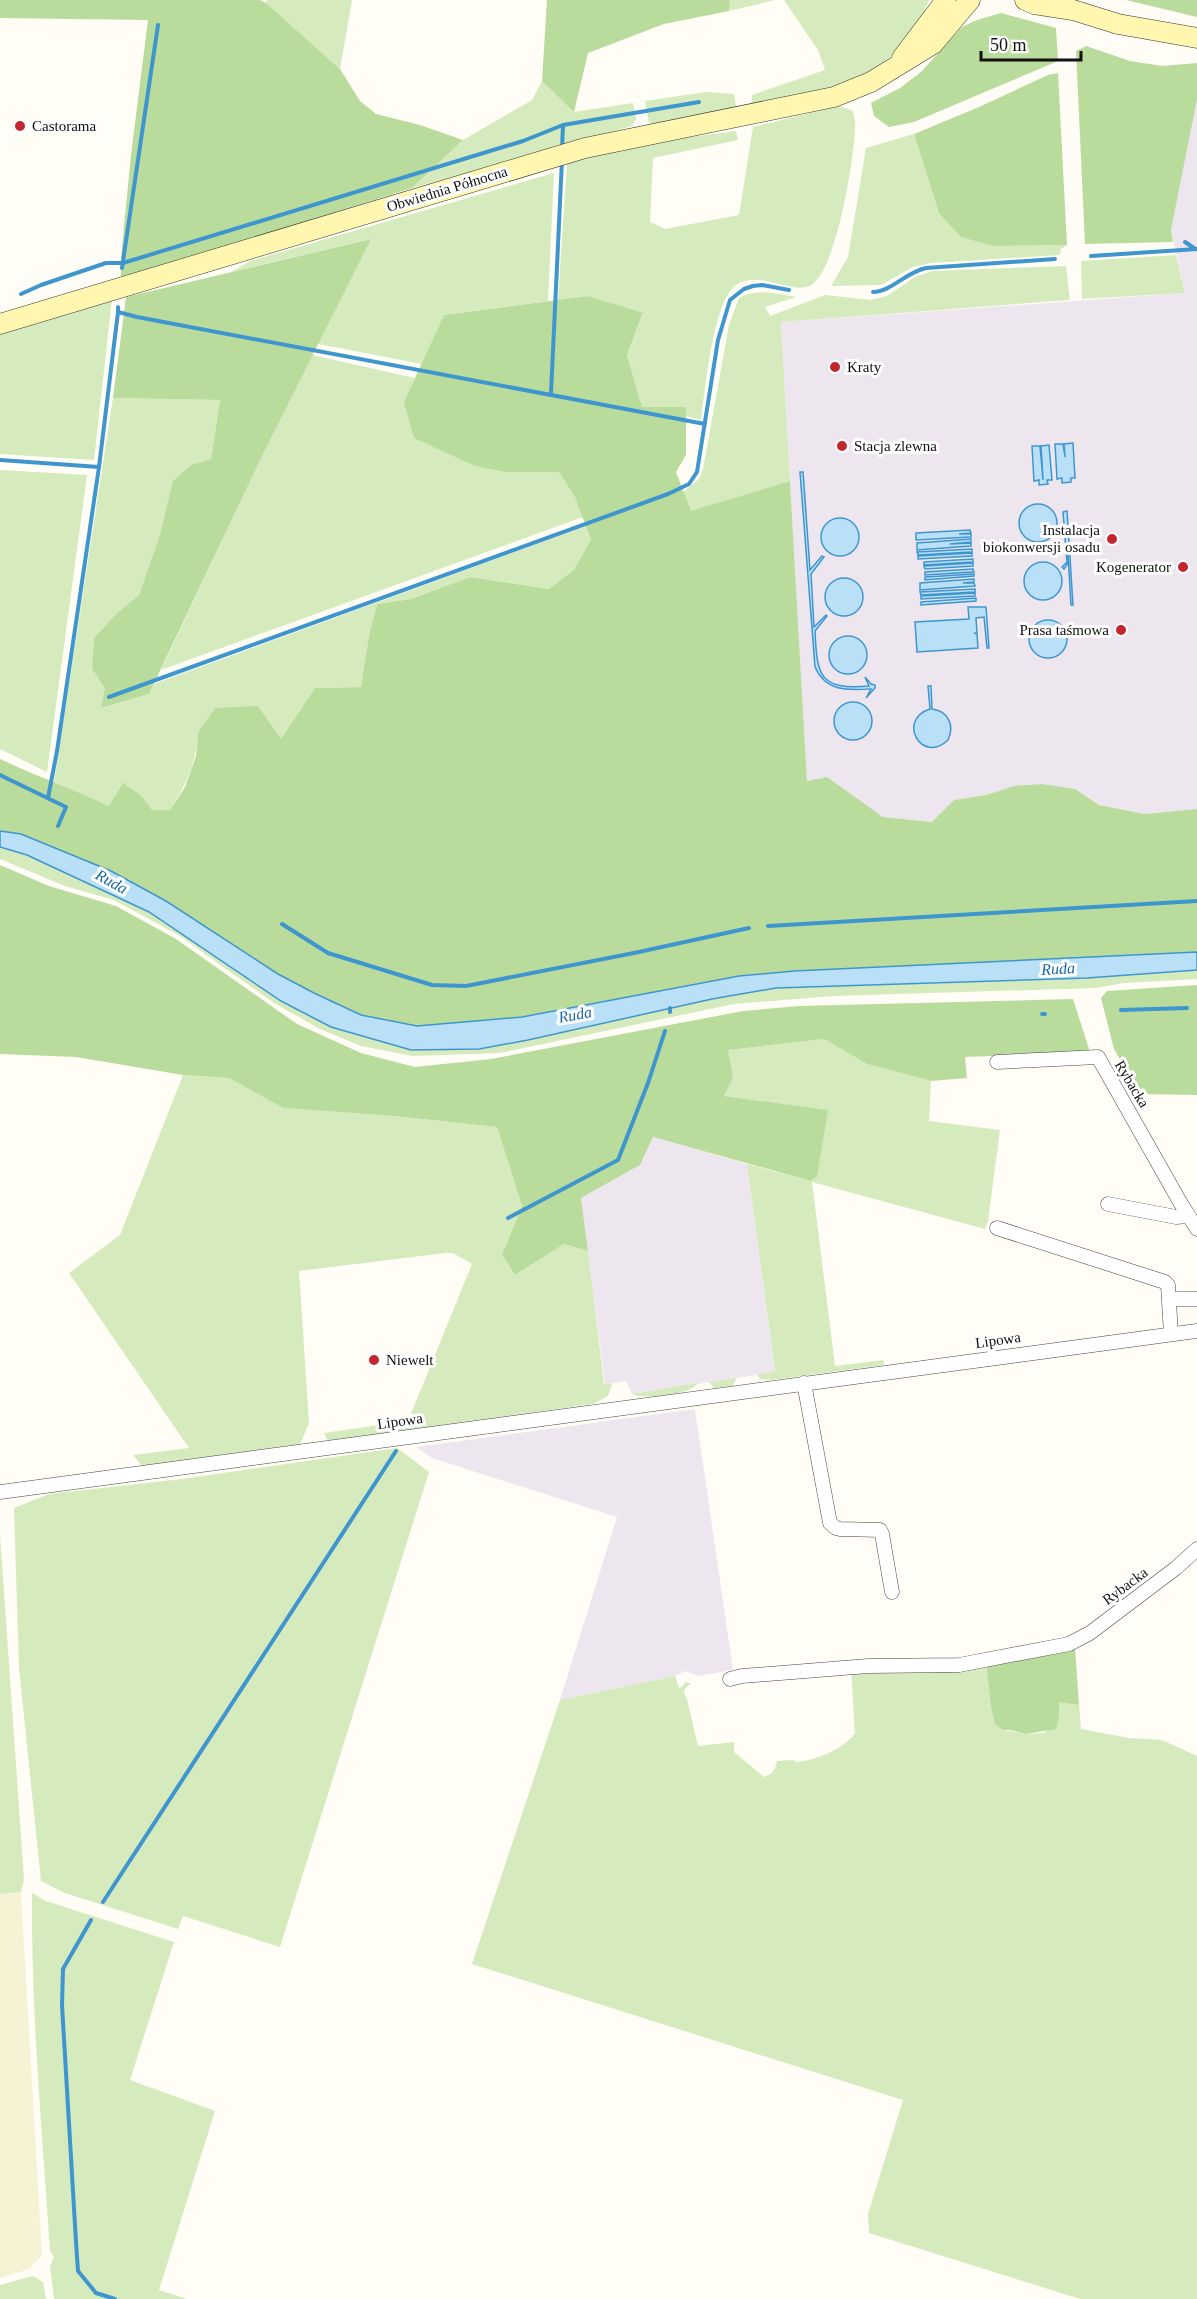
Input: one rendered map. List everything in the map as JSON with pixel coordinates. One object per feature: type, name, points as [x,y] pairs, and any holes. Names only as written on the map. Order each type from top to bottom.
[{"type":"main road","name":"Obwiednia Północna","points":[[895,67],[946,0]]},
{"type":"main road","name":"Obwiednia Północna","points":[[0,324],[585,148],[834,96],[871,82],[933,44],[970,0]]},
{"type":"main road","points":[[1024,0],[1034,4],[1067,5],[1118,24],[1197,38]]},
{"type":"street","name":"Rybacka","points":[[997,1062],[1098,1057],[1197,1229]]},
{"type":"street","points":[[1108,1204],[1176,1217],[1188,1216]]},
{"type":"street","points":[[997,1228],[1165,1282],[1168,1285],[1171,1334]]},
{"type":"street","points":[[1169,1299],[1197,1299]]},
{"type":"street","name":"Lipowa","points":[[0,1492],[1197,1331]]},
{"type":"street","points":[[804,1383],[830,1523],[840,1529],[880,1530],[892,1592]]},
{"type":"street","name":"Rybacka","points":[[730,1679],[857,1666],[959,1665],[1069,1644],[1090,1633],[1176,1568],[1197,1549]]},
{"type":"shaded area","points":[[1197,95],[1197,809],[1145,814],[1099,805],[1075,789],[1042,784],[1014,786],[986,795],[954,800],[933,822],[883,817],[827,778],[807,781],[781,322],[1185,293],[1171,230]]},
{"type":"shaded area","points":[[653,1137],[747,1164],[775,1372],[632,1394],[626,1381],[605,1385],[581,1198],[640,1165]]},
{"type":"shaded area","points":[[695,1409],[733,1670],[698,1676],[685,1671],[675,1676],[560,1700],[617,1517],[432,1458],[416,1447]]},
{"type":"shaded area","points":[[21,1892],[42,2255],[29,2269],[0,2278],[0,1894]]},
{"type":"green space","points":[[0,0],[260,0],[340,69],[360,101],[376,114],[420,125],[463,140],[412,188],[121,279],[131,155],[148,20],[0,18]]},
{"type":"green space","points":[[267,0],[352,0],[340,69],[266,3]]},
{"type":"green space","points":[[547,0],[730,0],[729,11],[664,24],[588,53],[574,112],[542,81]]},
{"type":"green space","points":[[730,0],[775,0],[729,11]]},
{"type":"green space","points":[[784,0],[929,0],[925,10],[930,15],[891,56],[859,76],[824,90],[751,106],[752,95],[825,70],[818,50]]},
{"type":"green space","points":[[1126,0],[1197,0],[1197,17]]},
{"type":"green space","points":[[1001,13],[1056,28],[1058,61],[914,122],[889,127],[874,116],[871,103],[900,88],[921,72],[962,27]]},
{"type":"green space","points":[[1086,46],[1130,61],[1162,66],[1197,63],[1197,99],[1171,230],[1173,242],[1085,244],[1076,51]]},
{"type":"green space","points":[[1058,73],[1067,245],[994,246],[961,237],[939,213],[914,134],[1048,75]]},
{"type":"green space","points":[[542,81],[574,112],[633,103],[636,119],[632,126],[412,188],[463,140],[532,100]]},
{"type":"green space","points":[[706,92],[734,94],[736,107],[657,125],[649,123],[645,101]]},
{"type":"green space","points":[[839,106],[853,111],[854,143],[842,216],[827,263],[817,279],[807,287],[799,288],[763,280],[745,281],[736,285],[728,294],[721,309],[711,348],[701,420],[686,416],[685,407],[642,407],[627,355],[643,314],[588,296],[558,300],[567,163],[646,143],[736,131],[738,140],[653,158],[650,222],[665,229],[739,215],[753,127]]},
{"type":"green space","points":[[914,134],[939,213],[994,246],[1067,245],[1061,249],[1060,255],[930,263],[913,267],[881,285],[831,286],[848,257],[866,148]]},
{"type":"green space","points":[[554,173],[548,301],[444,315],[422,364],[318,344],[370,239],[231,272],[250,261]]},
{"type":"green space","points":[[371,239],[265,450],[149,694],[101,708],[105,688],[92,669],[94,638],[117,613],[139,595],[160,534],[173,481],[191,465],[211,459],[220,400],[113,398],[126,297]]},
{"type":"green space","points":[[1176,255],[1185,293],[1082,299],[1081,261]]},
{"type":"green space","points":[[1066,266],[1070,300],[781,322],[790,481],[691,512],[683,492],[699,479],[703,469],[729,325],[739,298],[760,292],[796,297],[765,307],[770,316],[825,295],[871,300],[887,296],[915,277],[932,271]]},
{"type":"green space","points":[[588,296],[643,313],[627,355],[642,407],[686,407],[686,455],[676,472],[691,511],[790,481],[807,781],[827,777],[883,817],[932,822],[954,800],[986,795],[1014,786],[1042,784],[1075,789],[1099,805],[1145,814],[1197,809],[1197,952],[794,971],[739,976],[522,1017],[417,1026],[361,1015],[278,974],[167,901],[111,871],[21,834],[0,831],[0,759],[109,806],[123,783],[142,796],[152,810],[170,810],[185,787],[196,756],[198,733],[215,708],[258,706],[281,739],[315,688],[361,687],[369,635],[377,604],[411,599],[470,577],[549,589],[574,570],[591,540],[575,497],[559,472],[506,472],[475,466],[414,438],[404,402],[444,315]]},
{"type":"green space","points":[[112,299],[94,460],[0,454],[0,334]]},
{"type":"green space","points":[[312,355],[415,378],[404,402],[506,472],[559,471],[575,497],[583,517],[161,670],[265,450]]},
{"type":"green space","points":[[113,398],[220,400],[211,459],[191,465],[173,482],[160,534],[139,595],[117,613],[94,638],[92,669],[105,688],[102,708],[149,694],[154,684],[586,526],[591,541],[575,570],[549,589],[470,577],[411,599],[377,604],[369,635],[361,687],[315,688],[281,740],[198,733],[189,773],[170,810],[152,810],[142,796],[123,784],[109,806],[54,782]]},
{"type":"green space","points":[[0,470],[87,475],[47,772],[0,749]]},
{"type":"green space","points":[[0,847],[27,855],[149,912],[281,1001],[331,1027],[411,1050],[479,1049],[712,999],[776,988],[1087,978],[1197,970],[1197,979],[1124,983],[1095,988],[833,996],[734,1004],[500,1053],[412,1056],[361,1046],[320,1029],[274,1003],[180,936],[114,900],[65,886],[0,859]]},
{"type":"green space","points":[[0,865],[49,886],[116,906],[176,939],[297,1024],[361,1053],[415,1067],[491,1059],[743,1011],[799,1006],[1073,999],[1090,1052],[965,1057],[967,1078],[931,1081],[867,1064],[824,1039],[728,1050],[733,1077],[724,1096],[828,1110],[817,1176],[811,1181],[653,1137],[640,1165],[581,1198],[588,1251],[564,1244],[515,1275],[502,1255],[522,1206],[497,1127],[394,1116],[283,1108],[229,1078],[183,1075],[76,1057],[0,1054]]},
{"type":"green space","points":[[1197,985],[1197,1095],[1140,1094],[1114,1049],[1101,998],[1107,991]]},
{"type":"green space","points":[[824,1039],[867,1064],[931,1081],[929,1121],[1000,1130],[988,1221],[985,1229],[812,1182],[835,1366],[883,1360],[884,1365],[771,1380],[760,1379],[757,1375],[775,1371],[747,1164],[812,1181],[827,1110],[723,1096],[733,1077],[727,1050]]},
{"type":"green space","points":[[183,1075],[229,1078],[283,1108],[394,1116],[497,1127],[522,1206],[502,1255],[515,1275],[564,1244],[588,1251],[604,1384],[612,1384],[608,1396],[593,1404],[328,1441],[324,1433],[408,1421],[472,1264],[453,1253],[445,1253],[299,1271],[309,1423],[300,1444],[142,1466],[133,1455],[189,1448],[69,1273],[120,1235]]},
{"type":"green space","points":[[737,1378],[732,1386],[714,1388],[709,1382]]},
{"type":"green space","points":[[698,1383],[686,1391],[667,1395],[638,1396],[632,1394]]},
{"type":"green space","points":[[397,1448],[429,1472],[280,1947],[183,1916],[178,1929],[65,1893],[41,1881],[19,1668],[14,1508],[49,1494],[182,1479]]},
{"type":"green space","points":[[0,1534],[24,1880],[21,1892],[0,1894]]},
{"type":"green space","points":[[1075,1648],[1079,1705],[1059,1702],[1056,1729],[1026,1734],[1003,1730],[995,1724],[986,1663],[1054,1654]]},
{"type":"green space","points":[[986,1663],[991,1707],[1003,1730],[1026,1734],[1044,1733],[1059,1718],[1059,1701],[1079,1705],[1081,1729],[1129,1738],[1162,1740],[1197,1756],[1197,2299],[1080,2299],[869,2233],[868,2214],[903,2100],[472,1964],[560,1700],[675,1676],[679,1688],[685,1682],[691,1684],[685,1688],[684,1693],[698,1746],[734,1742],[734,1752],[764,1777],[773,1771],[777,1761],[797,1762],[813,1759],[837,1749],[855,1733],[851,1670]]},
{"type":"green space","points":[[32,1893],[46,1901],[174,1942],[130,2080],[215,2111],[159,2290],[187,2299],[54,2299],[50,2266],[54,2257],[50,2250],[35,2027]]},
{"type":"green space","points":[[33,2276],[43,2282],[46,2299],[0,2299],[0,2285]]},
{"type":"water","points":[[1073,443],[1075,478],[1071,478],[1071,482],[1062,483],[1062,478],[1057,479],[1055,444],[1063,444],[1065,457],[1064,444]]},
{"type":"water","points":[[1049,445],[1052,480],[1047,480],[1048,484],[1039,485],[1039,480],[1034,481],[1032,446],[1040,446],[1043,480],[1041,446]]},
{"type":"water","points":[[800,472],[803,472],[810,570],[822,556],[824,557],[811,574],[814,627],[827,616],[815,631],[817,659],[824,677],[830,682],[852,687],[869,686],[865,677],[875,685],[866,698],[871,689],[838,688],[825,681],[815,667]]},
{"type":"water","points":[[1038,504],[1045,505],[1051,510],[1056,516],[1056,530],[1051,536],[1045,541],[1038,542],[1031,541],[1025,536],[1020,530],[1019,523],[1020,516],[1025,510],[1031,505]]},
{"type":"water","points":[[1067,511],[1073,605],[1071,605],[1068,555],[1068,563],[1064,569],[1062,567],[1067,562],[1063,512]]},
{"type":"water","points":[[840,518],[847,519],[853,524],[858,530],[858,544],[853,550],[847,555],[840,556],[833,555],[827,550],[822,544],[821,537],[822,530],[827,524],[833,519]]},
{"type":"water","points":[[970,530],[971,533],[959,534],[971,534],[971,537],[916,540],[916,533]]},
{"type":"water","points":[[971,539],[971,542],[950,544],[971,543],[971,546],[917,550],[917,543]]},
{"type":"water","points":[[972,549],[972,552],[918,555],[917,552]]},
{"type":"water","points":[[972,553],[972,556],[918,559],[918,556]]},
{"type":"water","points":[[973,559],[973,562],[924,565],[924,562]]},
{"type":"water","points":[[1043,562],[1050,563],[1056,568],[1061,574],[1061,588],[1056,594],[1050,599],[1043,600],[1036,599],[1030,594],[1025,588],[1024,581],[1025,574],[1030,568],[1036,563]]},
{"type":"water","points":[[973,563],[973,566],[925,569],[924,566]]},
{"type":"water","points":[[973,569],[974,572],[925,575],[925,572]]},
{"type":"water","points":[[974,574],[974,576],[925,580],[925,577]]},
{"type":"water","points":[[844,578],[851,579],[857,584],[862,590],[862,604],[857,610],[851,615],[844,616],[837,615],[831,610],[826,604],[825,597],[826,590],[831,584],[837,579]]},
{"type":"water","points":[[974,579],[974,582],[963,583],[974,583],[975,586],[920,590],[920,583]]},
{"type":"water","points":[[975,589],[975,592],[921,595],[920,592]]},
{"type":"water","points":[[975,593],[975,596],[921,599],[921,596]]},
{"type":"water","points":[[976,598],[976,601],[921,605],[921,602]]},
{"type":"water","points":[[968,607],[986,607],[989,648],[987,648],[984,617],[976,618],[977,633],[974,633],[977,634],[978,648],[917,652],[915,622],[969,619]]},
{"type":"water","points":[[1048,620],[1055,621],[1061,626],[1066,632],[1066,646],[1061,652],[1055,657],[1048,658],[1041,657],[1035,652],[1030,646],[1029,639],[1030,632],[1035,626],[1041,621]]},
{"type":"water","points":[[848,636],[855,637],[861,642],[866,648],[866,662],[861,668],[855,673],[848,674],[841,673],[835,668],[830,662],[829,655],[830,648],[835,642],[841,637]]},
{"type":"water","points":[[928,686],[931,686],[932,709],[946,716],[951,729],[948,740],[938,746],[929,747],[916,738],[914,730],[915,722],[920,715],[930,709]]},
{"type":"water","points":[[853,702],[860,703],[866,708],[871,714],[871,728],[866,734],[860,739],[853,740],[846,739],[840,734],[835,728],[834,721],[835,714],[840,708],[846,703]]},
{"type":"water","name":"Ruda","points":[[0,831],[21,834],[111,871],[166,901],[278,974],[361,1015],[417,1026],[522,1017],[739,976],[794,971],[1197,952],[1197,970],[1087,978],[776,988],[712,999],[479,1049],[411,1050],[331,1027],[281,1001],[149,912],[27,855],[0,847]]},
{"type":"waterway","points":[[122,268],[158,25]]},
{"type":"waterway","points":[[21,294],[106,263],[123,263],[523,141],[563,125],[699,102]]},
{"type":"waterway","points":[[562,150],[563,125]]},
{"type":"waterway","points":[[551,393],[562,160]]},
{"type":"waterway","points":[[1185,242],[1194,248]]},
{"type":"waterway","points":[[1091,256],[1197,249]]},
{"type":"waterway","points":[[873,292],[886,289],[912,273],[926,268],[1055,259]]},
{"type":"waterway","points":[[109,697],[668,494],[689,484],[697,472],[718,340],[730,300],[744,289],[753,286],[762,285],[789,290]]},
{"type":"waterway","points":[[118,307],[118,312],[137,317],[705,424]]},
{"type":"waterway","points":[[48,798],[99,467],[118,312]]},
{"type":"waterway","points":[[0,460],[99,467]]},
{"type":"waterway","points":[[0,775],[66,807],[58,826]]},
{"type":"waterway","points":[[768,926],[1197,901]]},
{"type":"waterway","points":[[282,924],[328,953],[432,985],[466,986],[749,928]]},
{"type":"waterway","points":[[1121,1010],[1187,1008]]},
{"type":"waterway","points":[[508,1218],[618,1160],[648,1083],[665,1031]]},
{"type":"waterway","points":[[103,1902],[396,1451]]},
{"type":"waterway","points":[[91,1920],[63,1969],[62,2005],[76,2242],[78,2271],[96,2293],[115,2299]]},
{"type":"place","name":"Castorama","points":[[20,126]]},
{"type":"place","name":"Kraty","points":[[835,367]]},
{"type":"place","name":"Stacja zlewna","points":[[842,446]]},
{"type":"place","name":"Instalacja biokonwersji osadu","points":[[1112,539]]},
{"type":"place","name":"Kogenerator","points":[[1183,567]]},
{"type":"place","name":"Prasa taśmowa","points":[[1121,630]]},
{"type":"place","name":"Niewelt","points":[[374,1360]]}]
